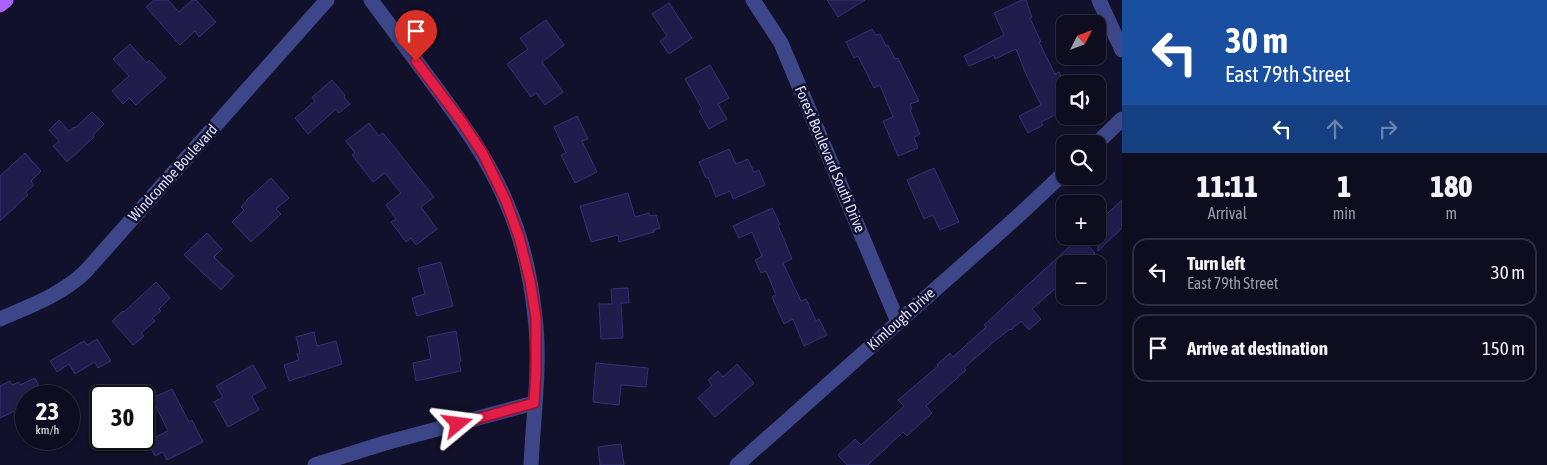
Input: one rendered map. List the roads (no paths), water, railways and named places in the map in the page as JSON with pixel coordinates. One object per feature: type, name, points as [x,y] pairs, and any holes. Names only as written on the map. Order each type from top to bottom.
[{"type":"main road","points":[[0,5],[6,0]]},
{"type":"street","name":"Windcombe Boulevard","points":[[0,319],[50,297],[81,276],[327,0]]},
{"type":"street","points":[[371,0],[475,141],[506,201],[519,237],[530,281],[536,318],[536,372],[531,465]]},
{"type":"street","name":"Forest Boulevard South Drive","points":[[753,0],[781,42],[898,322]]},
{"type":"street","points":[[1099,0],[1122,50]]},
{"type":"street","points":[[1106,135],[1122,120]]},
{"type":"street","name":"Kimlough Drive","points":[[737,465],[1056,180]]},
{"type":"street","points":[[314,465],[386,443],[534,403]]}]
